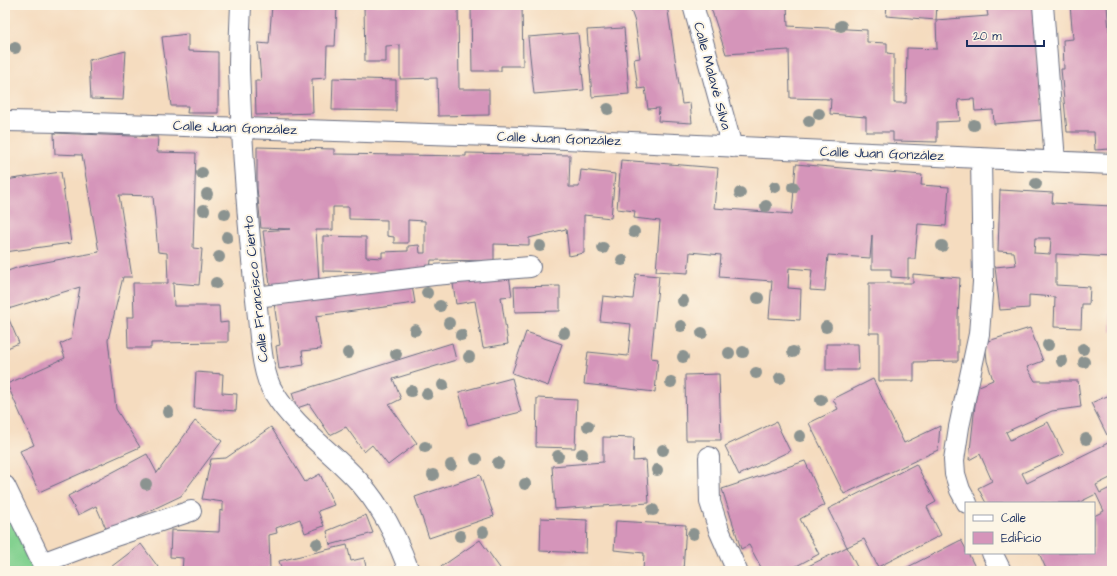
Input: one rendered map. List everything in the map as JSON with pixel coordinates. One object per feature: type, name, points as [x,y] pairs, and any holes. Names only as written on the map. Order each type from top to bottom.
[{"type":"street","name":"Calle Francisco Cierto","points":[[240,5],[239,69],[251,264],[264,364],[272,391],[287,412],[361,484],[381,510],[402,552],[409,571]]},
{"type":"street","name":"Calle Malavé Silva","points":[[693,5],[732,147]]},
{"type":"street","points":[[1043,5],[1055,161]]},
{"type":"street","name":"Calle Juan González","points":[[5,121],[521,137],[1112,164]]},
{"type":"street","points":[[966,502],[954,474],[954,460],[959,427],[979,334],[983,282],[981,158]]},
{"type":"street","points":[[256,297],[434,275],[530,267]]},
{"type":"street","points":[[709,457],[710,502],[719,530],[737,571]]},
{"type":"street","points":[[5,486],[44,567],[112,538],[191,511]]},
{"type":"street","points":[[992,554],[1001,571]]},
{"type":"green space","points":[[5,486],[46,571],[5,571]]},
{"type":"building","points":[[272,5],[337,5],[335,46],[327,46],[326,78],[312,79],[313,113],[256,115],[255,81],[261,81],[258,43],[269,44]]},
{"type":"building","points":[[364,5],[458,5],[459,89],[489,89],[489,115],[438,116],[437,78],[400,79],[400,45],[386,46],[386,62],[365,62]]},
{"type":"building","points":[[471,5],[522,5],[523,66],[501,66],[501,71],[472,71]]},
{"type":"building","points":[[629,5],[667,5],[682,104],[690,103],[692,123],[658,121],[659,108],[648,109],[645,88],[638,89],[634,59],[640,58],[635,22]]},
{"type":"building","points":[[710,5],[787,5],[788,26],[867,30],[867,42],[887,43],[887,53],[894,54],[894,103],[906,103],[907,48],[937,49],[936,20],[988,16],[986,5],[1034,5],[1042,120],[994,124],[993,110],[975,111],[974,99],[958,100],[960,121],[937,122],[937,142],[893,141],[893,132],[866,132],[866,117],[830,114],[831,99],[790,98],[789,50],[726,54]]},
{"type":"building","points":[[887,5],[937,5],[936,20],[886,16]]},
{"type":"building","points":[[1070,5],[1107,5],[1109,31],[1112,31],[1112,123],[1110,123],[1110,149],[1095,150],[1094,132],[1067,132],[1061,69],[1064,69],[1063,40],[1073,39]]},
{"type":"building","points":[[624,28],[629,94],[592,97],[587,30]]},
{"type":"building","points":[[578,33],[584,90],[534,94],[528,37]]},
{"type":"building","points":[[188,34],[188,51],[218,52],[218,113],[187,113],[188,106],[171,106],[162,37]]},
{"type":"building","points":[[126,51],[123,100],[91,99],[89,60]]},
{"type":"building","points":[[333,78],[396,80],[396,111],[332,110]]},
{"type":"building","points":[[54,133],[158,137],[157,152],[196,153],[193,248],[202,249],[199,285],[173,283],[174,306],[219,306],[220,323],[228,322],[228,342],[151,343],[151,348],[128,348],[127,317],[134,317],[133,283],[168,283],[167,253],[158,252],[153,196],[119,195],[132,277],[123,277],[108,340],[116,409],[140,447],[39,492],[20,451],[34,445],[7,384],[65,358],[60,344],[71,339],[80,287],[5,310],[5,272],[19,267],[99,252],[82,155],[55,154]]},
{"type":"building","points":[[257,147],[334,149],[334,154],[466,156],[466,153],[570,155],[569,187],[579,187],[581,170],[615,174],[611,218],[584,215],[584,253],[569,256],[566,229],[529,238],[529,245],[494,244],[494,261],[431,260],[430,270],[382,272],[323,271],[323,236],[366,237],[366,257],[382,258],[382,252],[408,251],[408,246],[419,245],[420,253],[425,253],[425,221],[408,220],[408,243],[394,243],[394,237],[387,236],[387,220],[349,219],[349,207],[333,207],[333,230],[316,230],[319,282],[270,285],[263,231],[291,229],[261,228],[257,188]]},
{"type":"building","points":[[621,160],[718,168],[714,208],[792,214],[796,164],[922,175],[921,185],[949,187],[946,226],[918,224],[915,259],[908,259],[908,278],[891,277],[891,269],[872,269],[872,235],[870,258],[828,255],[825,291],[810,290],[812,270],[789,268],[788,288],[801,289],[800,320],[769,318],[772,281],[719,277],[721,255],[690,252],[688,273],[656,271],[660,221],[634,218],[635,211],[617,209]]},
{"type":"building","points":[[61,172],[71,243],[5,252],[5,180]]},
{"type":"building","points":[[1000,190],[1053,193],[1052,203],[1112,206],[1112,257],[1056,254],[1056,285],[1090,287],[1089,304],[1082,304],[1081,328],[1054,327],[1055,297],[1029,295],[1029,308],[1000,310],[995,267],[1016,265],[1014,252],[998,251]],"holes":[[[1035,238],[1051,238],[1050,254],[1034,253]]]},
{"type":"building","points":[[636,274],[659,276],[651,358],[658,359],[655,392],[584,384],[588,352],[628,356],[631,324],[600,321],[603,296],[633,299]]},
{"type":"building","points":[[913,274],[960,278],[958,361],[914,362],[914,381],[879,381],[879,333],[869,333],[869,283],[913,283]]},
{"type":"building","points":[[509,275],[512,296],[501,297],[508,344],[483,348],[475,301],[456,304],[453,284]]},
{"type":"building","points":[[412,285],[415,303],[316,316],[321,349],[302,351],[304,365],[279,369],[276,346],[280,345],[274,303]]},
{"type":"building","points":[[560,286],[560,311],[515,312],[514,287]]},
{"type":"building","points":[[1111,305],[1112,332],[1110,332]]},
{"type":"building","points":[[5,310],[19,343],[5,349]]},
{"type":"building","points":[[1030,328],[1043,361],[1027,367],[1035,381],[1078,381],[1081,407],[1052,411],[1006,432],[1010,440],[1048,422],[1064,454],[1022,473],[1027,483],[1112,441],[1112,477],[1096,485],[1100,493],[1112,487],[1112,519],[1109,521],[1112,527],[1112,571],[1047,571],[1039,554],[1095,554],[1095,516],[1104,511],[1096,494],[1080,502],[985,502],[978,488],[992,481],[980,454],[969,460],[977,387],[993,380],[987,361],[985,342]]},
{"type":"building","points":[[526,332],[562,344],[548,386],[512,373]]},
{"type":"building","points":[[452,343],[456,360],[393,379],[401,399],[389,405],[417,443],[388,465],[372,445],[364,452],[346,427],[330,435],[309,404],[297,408],[292,393]]},
{"type":"building","points":[[826,344],[858,344],[859,370],[826,370]]},
{"type":"building","points":[[196,372],[223,374],[222,393],[237,394],[236,411],[194,408]]},
{"type":"building","points":[[719,374],[721,440],[686,440],[685,375]]},
{"type":"building","points":[[512,378],[521,412],[468,425],[459,392]]},
{"type":"building","points":[[873,379],[904,443],[940,426],[938,450],[844,494],[809,423],[838,409],[833,399]]},
{"type":"building","points":[[1112,394],[1112,433],[1107,435],[1091,403]]},
{"type":"building","points":[[537,398],[577,400],[575,448],[536,447]]},
{"type":"building","points":[[195,421],[222,441],[181,496],[107,531],[96,506],[78,515],[68,496],[147,454],[157,473]]},
{"type":"building","points":[[776,422],[790,451],[739,475],[725,446]]},
{"type":"building","points":[[271,427],[305,482],[320,474],[334,505],[318,511],[324,526],[305,533],[300,519],[276,528],[277,533],[269,535],[270,571],[182,571],[183,558],[170,557],[171,530],[219,532],[220,510],[223,511],[223,502],[202,499],[211,459],[226,458]]},
{"type":"building","points":[[603,437],[634,438],[633,461],[646,460],[649,503],[555,509],[552,466],[603,462]]},
{"type":"building","points":[[805,461],[825,505],[800,519],[819,554],[787,571],[763,571],[749,545],[741,549],[722,489]]},
{"type":"building","points":[[916,464],[936,502],[927,507],[941,535],[878,567],[864,539],[847,547],[828,509]]},
{"type":"building","points":[[480,475],[494,516],[429,538],[415,497]]},
{"type":"building","points":[[366,515],[373,533],[330,545],[327,531]]},
{"type":"building","points":[[541,518],[587,520],[586,553],[540,551]]},
{"type":"building","points":[[616,521],[686,525],[683,571],[643,571],[644,553],[614,550]]},
{"type":"building","points":[[480,540],[502,571],[435,571]]},
{"type":"building","points":[[961,540],[965,547],[965,554],[968,554],[977,571],[900,571]]},
{"type":"building","points":[[141,544],[161,571],[107,570]]},
{"type":"building","points":[[347,545],[351,561],[364,558],[367,571],[282,571],[279,561]]},
{"type":"building","points":[[847,547],[859,571],[798,571]]},
{"type":"building","points":[[721,567],[722,571],[709,571]]}]
